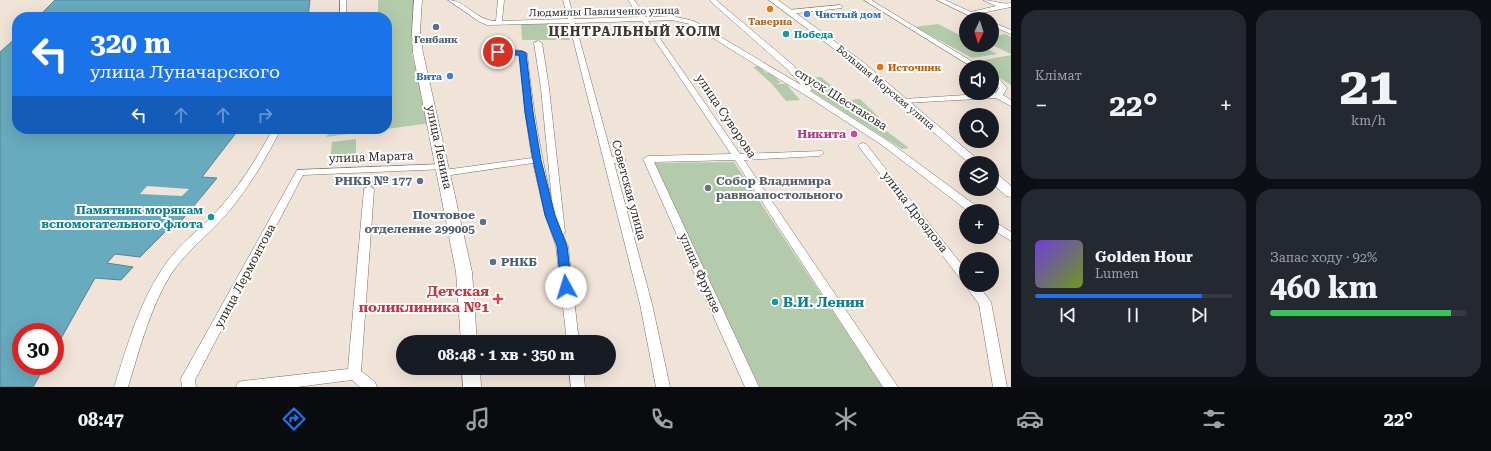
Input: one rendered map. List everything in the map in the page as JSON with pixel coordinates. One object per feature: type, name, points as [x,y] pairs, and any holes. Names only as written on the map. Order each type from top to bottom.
[{"type":"main road","name":"улица Ленина","points":[[418,0],[416,31],[418,53],[444,170],[464,272],[468,335]]},
{"type":"main road","name":"Большая Морская улица","points":[[774,0],[860,64],[968,156]]},
{"type":"main road","points":[[999,182],[1011,193]]},
{"type":"main road","points":[[471,375],[472,387]]},
{"type":"street","points":[[343,0],[343,12]]},
{"type":"street","name":"Людмилы Павличенко улица","points":[[451,0],[487,23],[644,18],[672,18],[686,20]]},
{"type":"street","points":[[498,23],[501,0]]},
{"type":"street","name":"Советская улица","points":[[566,0],[570,21],[646,304],[663,387]]},
{"type":"street","name":"улица Суворова","points":[[631,0],[814,270],[891,387]]},
{"type":"street","points":[[712,0],[790,67],[813,96]]},
{"type":"street","points":[[867,0],[965,60]]},
{"type":"street","points":[[940,0],[966,12]]},
{"type":"street","points":[[986,0],[1011,11]]},
{"type":"street","points":[[979,12],[1011,5]]},
{"type":"street","points":[[789,12],[840,7]]},
{"type":"street","name":"спуск Шестакова","points":[[686,20],[692,22],[813,96],[885,143],[966,204]]},
{"type":"street","points":[[999,27],[1011,32]]},
{"type":"street","points":[[538,43],[545,88],[572,335]]},
{"type":"street","points":[[498,52],[522,53],[529,112],[537,160],[550,215],[562,246]]},
{"type":"street","points":[[999,84],[1003,88],[1002,92],[999,94]]},
{"type":"street","points":[[527,88],[545,88]]},
{"type":"street","points":[[999,96],[1011,104]]},
{"type":"street","points":[[904,101],[959,97]]},
{"type":"street","points":[[121,387],[147,307],[168,269],[182,252],[219,216],[239,191],[261,159],[274,134]]},
{"type":"street","name":"улица Дроздова","points":[[863,146],[959,269]]},
{"type":"street","points":[[738,157],[819,153]]},
{"type":"street","name":"улица Фрунзе","points":[[738,157],[648,159],[752,387]]},
{"type":"street","name":"улица Марата","points":[[300,172],[371,179],[537,160]]},
{"type":"street","points":[[607,160],[621,160]]},
{"type":"street","name":"улица Лермонтова","points":[[188,383],[300,172]]},
{"type":"street","points":[[354,374],[371,179]]},
{"type":"street","points":[[999,229],[1011,237]]},
{"type":"street","points":[[977,292],[985,302],[1000,387]]},
{"type":"street","points":[[243,387],[297,384],[354,374],[370,387]]},
{"type":"street","points":[[577,375],[578,387]]},
{"type":"green space","points":[[378,0],[414,0],[412,54],[430,123],[392,128],[392,12],[378,12]]},
{"type":"green space","points":[[521,24],[566,24],[570,40],[522,40]]},
{"type":"green space","points":[[938,24],[959,34],[959,51],[915,27]]},
{"type":"green space","points":[[1005,34],[1011,37],[1011,54],[999,48],[999,35]]},
{"type":"green space","points":[[961,52],[993,52],[997,54],[972,58]]},
{"type":"green space","points":[[1011,55],[1011,85],[999,77],[999,60],[984,60]]},
{"type":"green space","points":[[759,66],[766,73],[770,72],[781,83],[774,84],[786,84],[800,100],[786,101],[772,84],[753,67]]},
{"type":"green space","points":[[821,77],[848,100],[860,99],[888,126],[881,127],[909,148],[902,149],[810,90],[815,88],[806,78]]},
{"type":"green space","points":[[328,134],[348,134],[326,137]]},
{"type":"green space","points":[[356,139],[356,159],[330,162],[332,142]]},
{"type":"green space","points":[[734,162],[883,387],[758,387],[653,163]]},
{"type":"water","points":[[55,0],[310,0],[309,12],[43,12]]},
{"type":"water","points":[[12,41],[12,134],[235,134],[202,177],[217,178],[177,226],[168,229],[140,257],[115,254],[107,263],[133,267],[121,280],[95,278],[64,333],[64,323],[12,323],[12,375],[40,375],[33,387],[0,387],[0,52]]},
{"type":"pier","points":[[147,186],[189,189],[182,196],[140,194]]},
{"type":"tunnel","points":[[369,189],[371,178]]},
{"type":"place","name":"Таверна","points":[[770,9]]},
{"type":"place","name":"Чистый дом","points":[[807,14]]},
{"type":"place","name":"Генбанк","points":[[436,27]]},
{"type":"place","name":"Победа","points":[[786,34]]},
{"type":"place","name":"Источник","points":[[880,67]]},
{"type":"place","name":"Вита","points":[[450,76]]},
{"type":"place","name":"Никита","points":[[854,134]]},
{"type":"place","name":"РНКБ № 177","points":[[420,181]]},
{"type":"place","name":"Собор Владимира равноапостольного","points":[[708,188]]},
{"type":"place","name":"Памятник морякам вспомогательного флота","points":[[211,217]]},
{"type":"place","name":"Почтовое отделение 299005","points":[[483,222]]},
{"type":"place","name":"РНКБ","points":[[493,262]]},
{"type":"place","name":"Детская поликлиника №1","points":[[498,299]]},
{"type":"place","name":"В.И. Ленин","points":[[775,302]]},
{"type":"district","name":"ЦЕНТРАЛЬНЫЙ ХОЛМ","points":[[635,31]]},
{"type":"route","points":[[498,52],[522,53],[529,112],[537,160],[550,215],[562,246],[566,287]]}]
